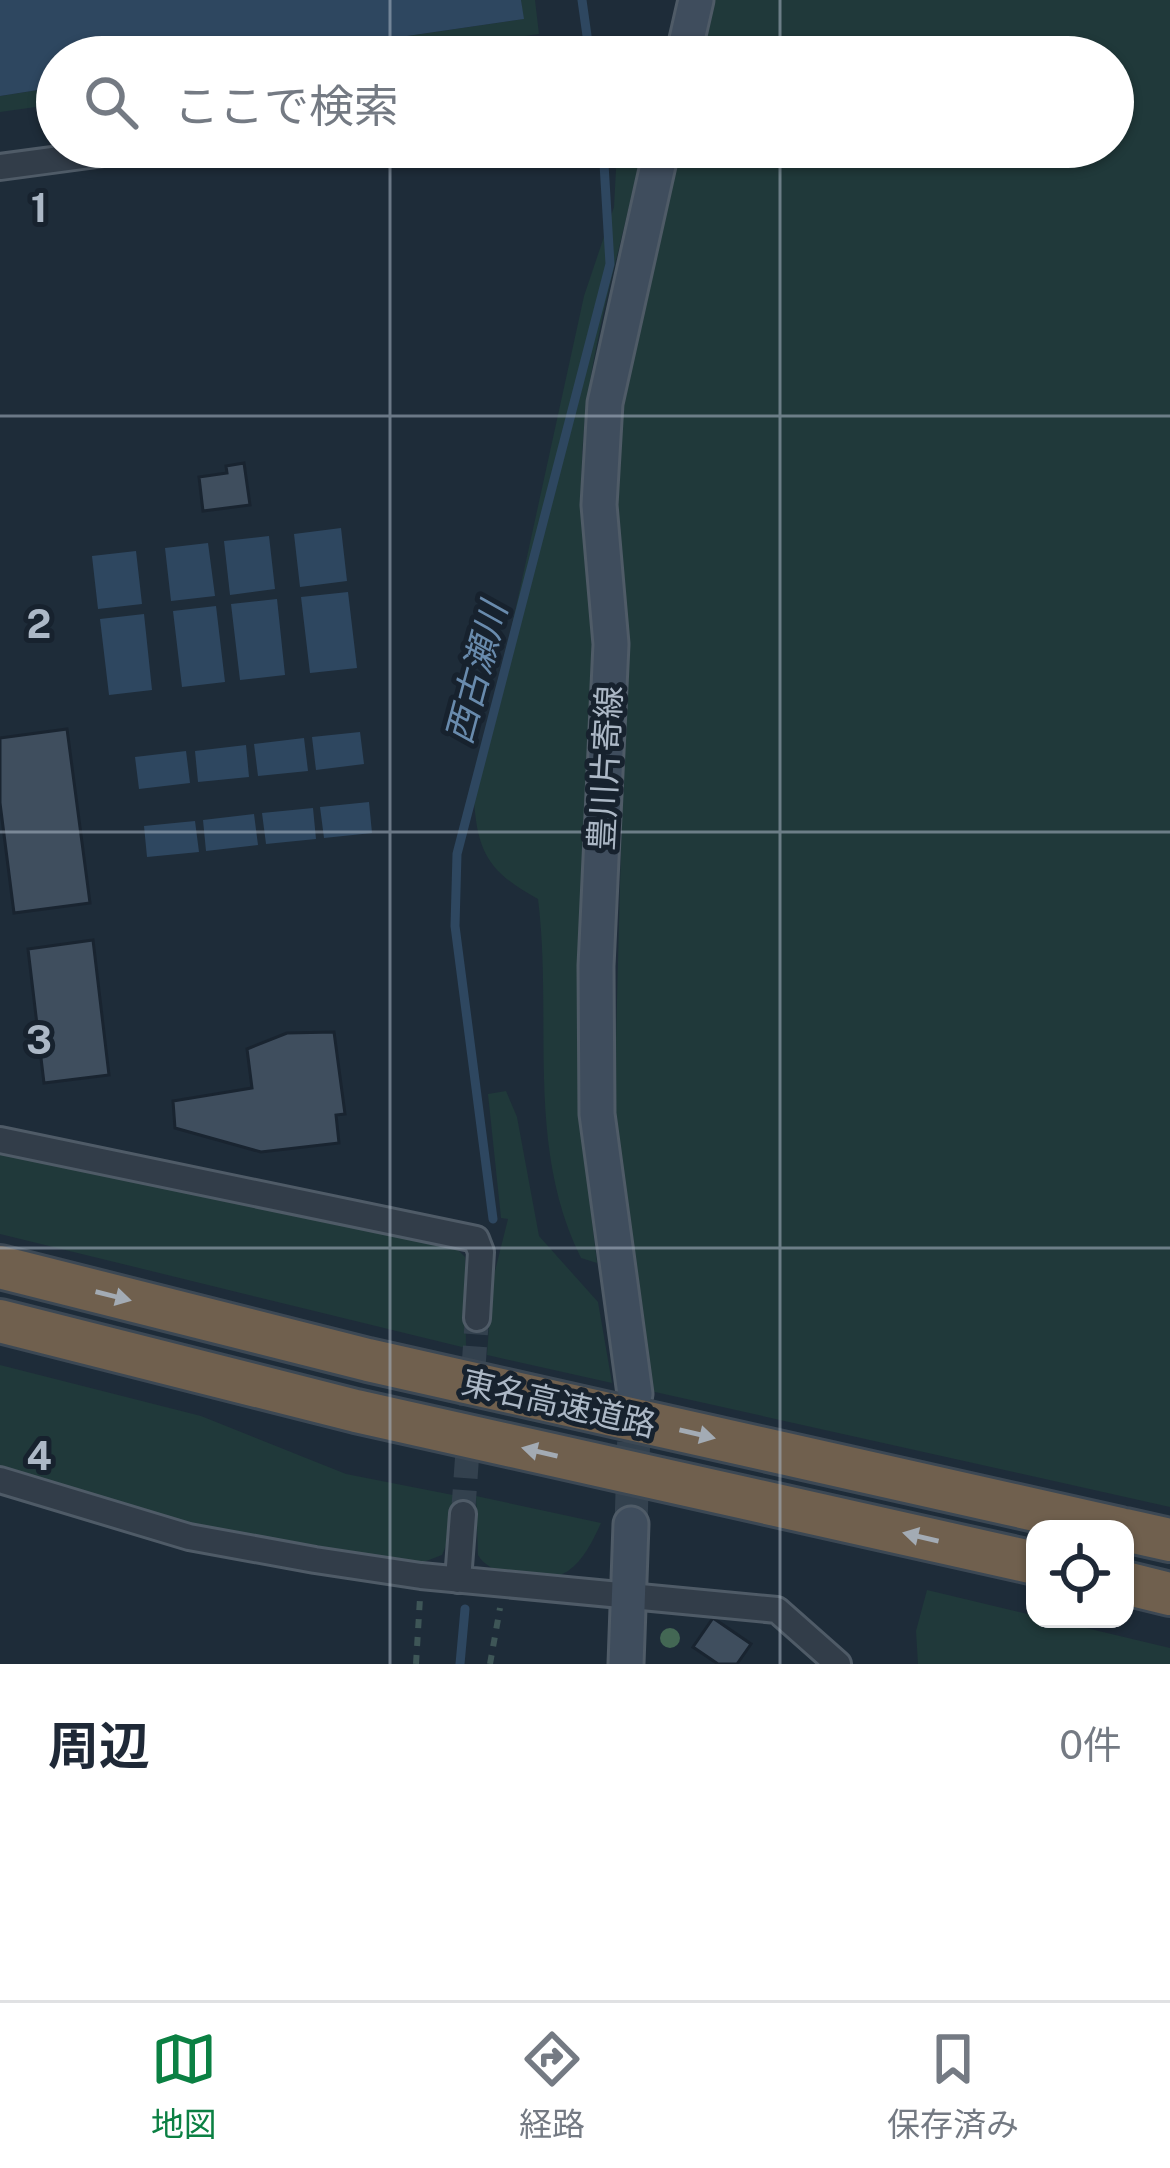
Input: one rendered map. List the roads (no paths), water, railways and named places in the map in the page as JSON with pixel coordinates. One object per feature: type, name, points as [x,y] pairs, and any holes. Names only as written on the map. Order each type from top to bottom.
[{"type":"highway","name":"東名高速道路","points":[[0,1268],[368,1360],[1079,1520]]},
{"type":"highway","name":"東名高速道路","points":[[0,1321],[356,1411],[1026,1561]]},
{"type":"highway","name":"東名高速道路","points":[[1134,1532],[1170,1540]]},
{"type":"highway","points":[[1134,1585],[1170,1594]]},
{"type":"main road","points":[[688,36],[696,0]]},
{"type":"main road","name":"豊川片寄線","points":[[635,1394],[597,1114],[596,965],[611,644],[599,505],[608,382],[657,168]]},
{"type":"main road","points":[[626,1664],[631,1524]]},
{"type":"street","points":[[0,167],[36,162]]},
{"type":"street","points":[[0,1140],[476,1239],[482,1252],[477,1318]]},
{"type":"street","points":[[0,1480],[188,1537],[421,1576],[777,1610],[838,1664]]},
{"type":"street","points":[[458,1580],[463,1514]]},
{"type":"water","points":[[0,0],[521,0],[524,19],[407,36],[36,36],[36,90],[0,96]]},
{"type":"water","points":[[341,528],[347,581],[300,587],[294,534]]},
{"type":"water","points":[[269,536],[275,589],[230,595],[224,541]]},
{"type":"water","points":[[208,543],[215,596],[171,601],[165,548]]},
{"type":"water","points":[[136,551],[142,604],[98,609],[92,556]]},
{"type":"water","points":[[348,592],[357,668],[310,673],[301,597]]},
{"type":"water","points":[[277,599],[285,675],[240,680],[231,604]]},
{"type":"water","points":[[216,606],[225,682],[182,687],[173,611]]},
{"type":"water","points":[[144,614],[152,690],[109,695],[100,619]]},
{"type":"water","points":[[360,732],[364,764],[316,770],[312,737]]},
{"type":"water","points":[[304,738],[308,771],[258,776],[254,744]]},
{"type":"water","points":[[246,745],[249,777],[198,782],[195,751]]},
{"type":"water","points":[[186,751],[190,783],[139,789],[135,757]]},
{"type":"water","points":[[369,802],[372,833],[324,838],[320,807]]},
{"type":"water","points":[[313,808],[316,839],[266,844],[262,813]]},
{"type":"water","points":[[254,814],[258,845],[206,851],[203,820]]},
{"type":"water","points":[[195,821],[199,852],[147,857],[144,826]]},
{"type":"waterway","name":"西古瀬川","points":[[582,0],[587,36]]},
{"type":"waterway","name":"西古瀬川","points":[[493,1219],[455,926],[457,854],[610,264],[604,168]]},
{"type":"waterway","name":"西古瀬川","points":[[460,1664],[465,1609]]},
{"type":"tunnel","points":[[463,1514],[477,1318]]},
{"type":"tunnel","points":[[631,1524],[635,1400]]}]
